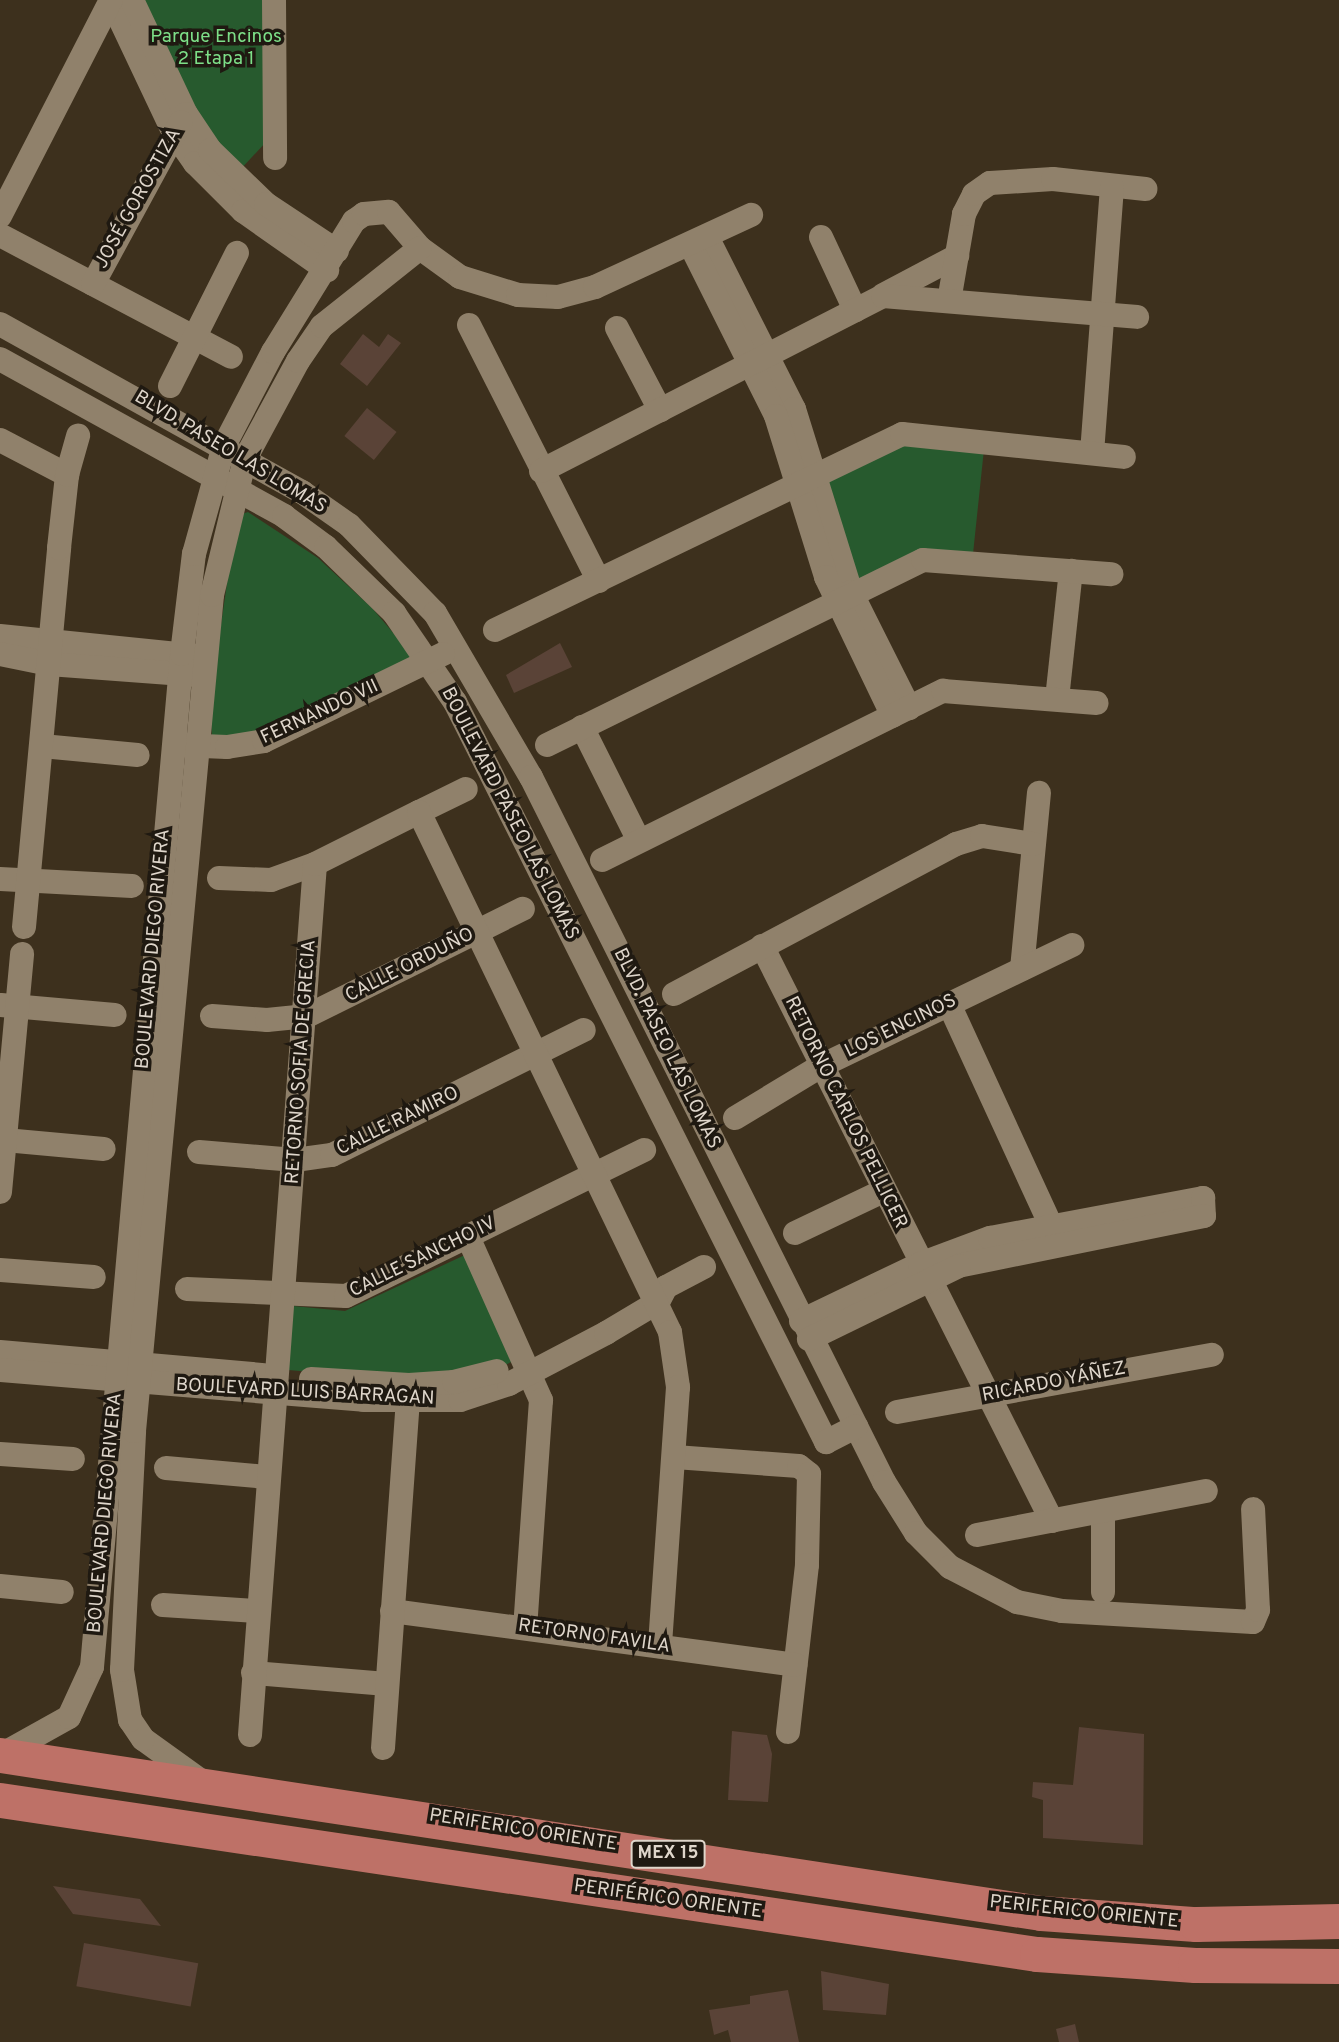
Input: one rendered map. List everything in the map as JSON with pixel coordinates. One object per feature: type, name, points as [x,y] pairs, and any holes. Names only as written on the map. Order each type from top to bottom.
[{"type":"highway","name":"PERIFERICO ORIENTE","points":[[1,1755],[1041,1913],[1196,1924],[1339,1921]]},
{"type":"highway","name":"PERIFÉRICO ORIENTE","points":[[0,1801],[1037,1954],[1195,1965],[1339,1966]]},
{"type":"street","points":[[111,0],[180,124],[227,183],[277,223],[332,261]]},
{"type":"street","points":[[0,216],[111,0]]},
{"type":"street","points":[[132,0],[180,124]]},
{"type":"street","points":[[274,0],[275,158]]},
{"type":"street","name":"JOSÉ GOROSTIZA","points":[[93,285],[180,124]]},
{"type":"street","points":[[949,301],[964,214],[974,194],[990,183],[1053,179],[1145,189]]},
{"type":"street","points":[[1092,453],[1112,187]]},
{"type":"street","name":"BOULEVARD DIEGO RIVERA","points":[[1,1755],[69,1717],[92,1667],[128,1372],[192,665],[194,554],[225,481],[273,352],[332,261],[354,221],[376,211],[389,212],[404,225],[419,248],[479,284],[517,295],[558,297],[699,241],[751,215]]},
{"type":"street","points":[[0,235],[231,357]]},
{"type":"street","points":[[821,237],[855,310]]},
{"type":"street","points":[[699,241],[761,360],[808,477],[843,596],[901,712]]},
{"type":"street","name":"BOULEVARD DIEGO RIVERA","points":[[234,453],[323,326],[419,248]]},
{"type":"street","points":[[170,386],[237,253]]},
{"type":"street","points":[[541,471],[761,360],[957,256]]},
{"type":"street","points":[[883,296],[1137,317]]},
{"type":"street","name":"BLVD. PASEO LAS LOMAS","points":[[0,324],[234,453],[349,525],[400,571],[459,646],[614,944],[805,1330],[856,1427],[916,1533],[950,1567],[1017,1602],[1140,1618],[1253,1622],[1258,1610],[1253,1509]]},
{"type":"street","points":[[469,325],[598,581]]},
{"type":"street","points":[[617,328],[660,410]]},
{"type":"street","name":"BOULEVARD PASEO LAS LOMAS","points":[[0,359],[284,516],[358,575],[429,661],[583,959],[826,1442],[856,1427]]},
{"type":"street","points":[[495,630],[902,434],[1124,457]]},
{"type":"street","points":[[24,927],[67,475],[78,436]]},
{"type":"street","points":[[0,440],[67,475]]},
{"type":"street","points":[[547,745],[894,570],[935,558],[1111,574]]},
{"type":"street","points":[[1057,699],[1071,570]]},
{"type":"street","points":[[0,636],[50,654]]},
{"type":"street","name":"FERNANDO VII","points":[[183,746],[264,741],[459,646]]},
{"type":"street","points":[[0,654],[50,654],[192,665]]},
{"type":"street","points":[[602,860],[952,689],[1097,704]]},
{"type":"street","points":[[583,727],[639,841]]},
{"type":"street","points":[[42,746],[138,755]]},
{"type":"street","points":[[219,878],[271,880],[315,864],[466,789]]},
{"type":"street","points":[[1022,969],[1039,793]]},
{"type":"street","points":[[419,812],[596,1173],[659,1293],[677,1361],[674,1457],[660,1646]]},
{"type":"street","points":[[674,994],[969,838],[1033,845]]},
{"type":"street","name":"RETORNO SOFIA DE GRECIA","points":[[250,1735],[273,1384],[307,1016],[315,864]]},
{"type":"street","points":[[0,879],[132,886]]},
{"type":"street","name":"CALLE ORDUÑO","points":[[212,1016],[267,1020],[307,1016],[523,909]]},
{"type":"street","points":[[583,959],[614,944]]},
{"type":"street","name":"LOS ENCINOS","points":[[735,1118],[821,1066],[1072,945]]},
{"type":"street","name":"RETORNO CARLOS PELLICER","points":[[762,946],[883,1191],[1052,1521]]},
{"type":"street","points":[[0,1192],[5,1140],[8,1005],[22,954]]},
{"type":"street","points":[[948,1004],[1055,1233]]},
{"type":"street","points":[[8,1005],[115,1015]]},
{"type":"street","name":"CALLE RAMIRO","points":[[199,1152],[295,1160],[332,1155],[584,1030]]},
{"type":"street","points":[[5,1140],[104,1149]]},
{"type":"street","name":"CALLE SANCHO IV","points":[[187,1289],[346,1296],[644,1150]]},
{"type":"street","points":[[796,1233],[883,1191]]},
{"type":"street","points":[[805,1330],[989,1238],[1055,1233],[1207,1211],[1198,1196],[1055,1233]]},
{"type":"street","points":[[468,1237],[529,1365],[541,1410],[525,1627]]},
{"type":"street","points":[[659,1293],[704,1267]]},
{"type":"street","points":[[0,1270],[94,1277]]},
{"type":"street","name":"BOULEVARD LUIS BARRAGAN","points":[[11,1362],[460,1400],[659,1293]]},
{"type":"street","name":"RICARDO YÁÑEZ","points":[[897,1412],[1212,1354]]},
{"type":"street","name":"BOULEVARD DIEGO RIVERA","points":[[128,1372],[122,1670],[130,1720],[143,1739],[208,1785]]},
{"type":"street","points":[[383,1748],[409,1394]]},
{"type":"street","points":[[0,1454],[74,1459]]},
{"type":"street","points":[[674,1457],[799,1466],[809,1474],[812,1500],[788,1732]]},
{"type":"street","points":[[166,1468],[266,1477]]},
{"type":"street","points":[[976,1535],[1206,1491]]},
{"type":"street","points":[[1103,1512],[1103,1592]]},
{"type":"street","points":[[0,1586],[62,1592]]},
{"type":"street","points":[[163,1605],[257,1611]]},
{"type":"street","name":"RETORNO FAVILA","points":[[392,1611],[795,1665]]},
{"type":"street","points":[[92,1667],[122,1670]]},
{"type":"street","points":[[253,1673],[387,1684]]},
{"type":"green space","name":"Parque Encinos 2 Etapa 1","points":[[139,0],[263,0],[267,141],[238,172],[193,112]]},
{"type":"green space","points":[[905,440],[984,449],[973,554],[865,581],[856,578],[827,479]]},
{"type":"green space","points":[[248,512],[318,558],[372,608],[418,662],[252,740],[212,737],[210,700],[231,556],[242,514]]},
{"type":"green space","points":[[467,1254],[518,1359],[481,1376],[393,1379],[288,1370],[293,1306],[345,1311]]},
{"type":"building","points":[[363,334],[379,347],[388,334],[401,343],[367,386],[340,364]]},
{"type":"building","points":[[367,408],[397,432],[374,460],[344,436]]},
{"type":"building","points":[[560,643],[572,667],[514,693],[506,675]]},
{"type":"building","points":[[1079,1727],[1144,1734],[1143,1845],[1043,1838],[1043,1800],[1032,1797],[1033,1782],[1073,1785]]},
{"type":"building","points":[[732,1731],[767,1735],[772,1754],[768,1802],[728,1800]]},
{"type":"building","points":[[53,1886],[140,1899],[161,1926],[73,1914]]},
{"type":"building","points":[[84,1943],[198,1963],[191,2006],[76,1986]]},
{"type":"building","points":[[821,1971],[889,1984],[886,2015],[823,2010]]},
{"type":"building","points":[[788,1990],[799,2042],[731,2042],[728,2030],[714,2035],[709,2010],[750,2004],[750,1996]]},
{"type":"building","points":[[1075,2024],[1079,2042],[1059,2042],[1056,2029]]}]
